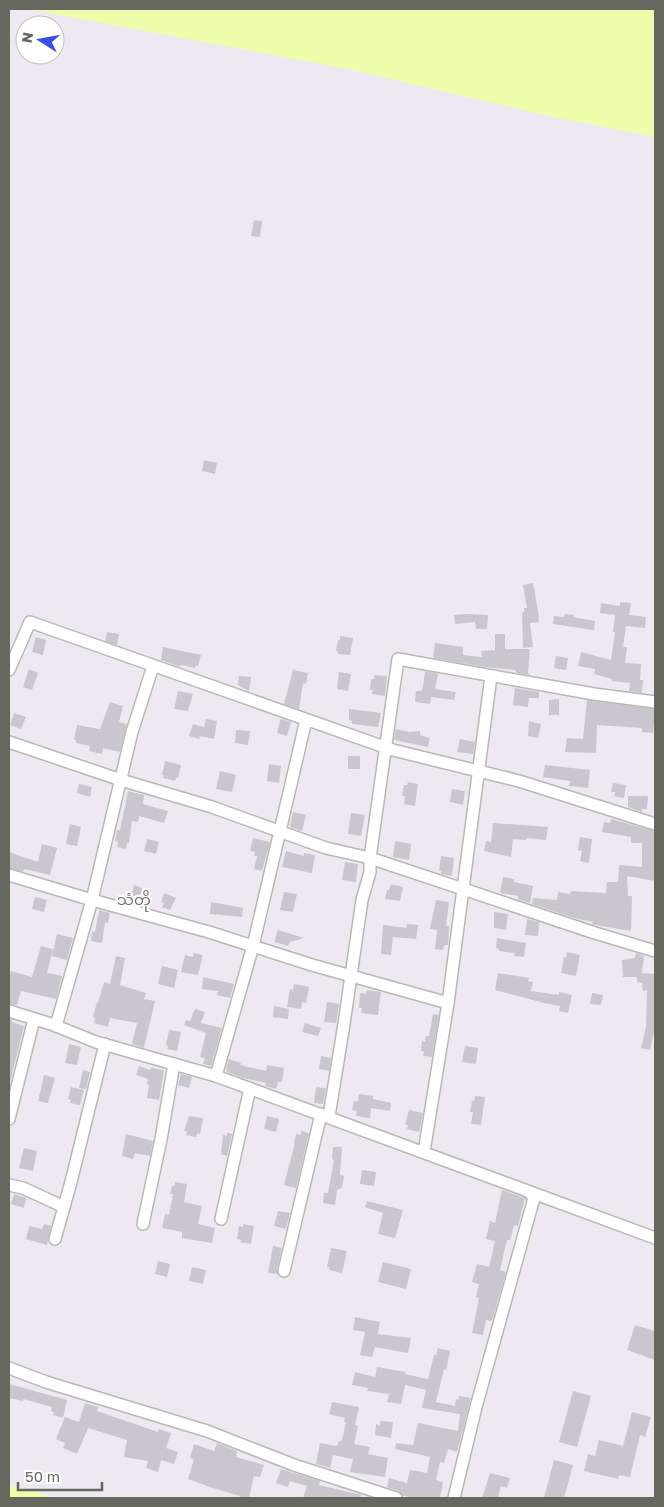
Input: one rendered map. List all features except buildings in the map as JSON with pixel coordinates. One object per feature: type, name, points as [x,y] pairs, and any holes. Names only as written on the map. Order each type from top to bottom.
[{"type":"street","points":[[9,670],[30,622],[385,747],[519,781],[655,824]]},
{"type":"street","points":[[284,1271],[325,1115],[344,1024],[362,900],[370,872],[370,858],[398,659],[594,694],[655,702]]},
{"type":"street","points":[[56,1026],[92,900],[132,732],[153,666]]},
{"type":"street","points":[[424,1152],[448,1003],[480,772],[491,676]]},
{"type":"street","points":[[216,1076],[253,946],[306,720]]},
{"type":"street","points":[[9,742],[121,780],[212,807],[326,848],[370,858],[463,890],[655,951]]},
{"type":"street","points":[[9,875],[209,932],[350,976],[448,1003]]},
{"type":"street","points":[[9,1011],[104,1044],[216,1076],[510,1184],[531,1194],[655,1238]]},
{"type":"street","points":[[9,1119],[34,1019]]},
{"type":"street","points":[[55,1239],[104,1044]]},
{"type":"street","points":[[143,1224],[161,1139],[174,1064]]},
{"type":"street","points":[[221,1219],[250,1088]]},
{"type":"street","points":[[9,1185],[23,1188],[64,1206]]},
{"type":"street","points":[[454,1498],[476,1407],[534,1198],[531,1194]]},
{"type":"street","points":[[9,1368],[46,1382],[207,1431],[294,1465],[396,1498]]},
{"type":"shaded area","points":[[27,9],[655,9],[655,137],[553,117],[348,69]]},
{"type":"shaded area","points":[[9,1485],[56,1498],[9,1498]]},
{"type":"district","name":"သံတို","points":[[134,900]]}]
